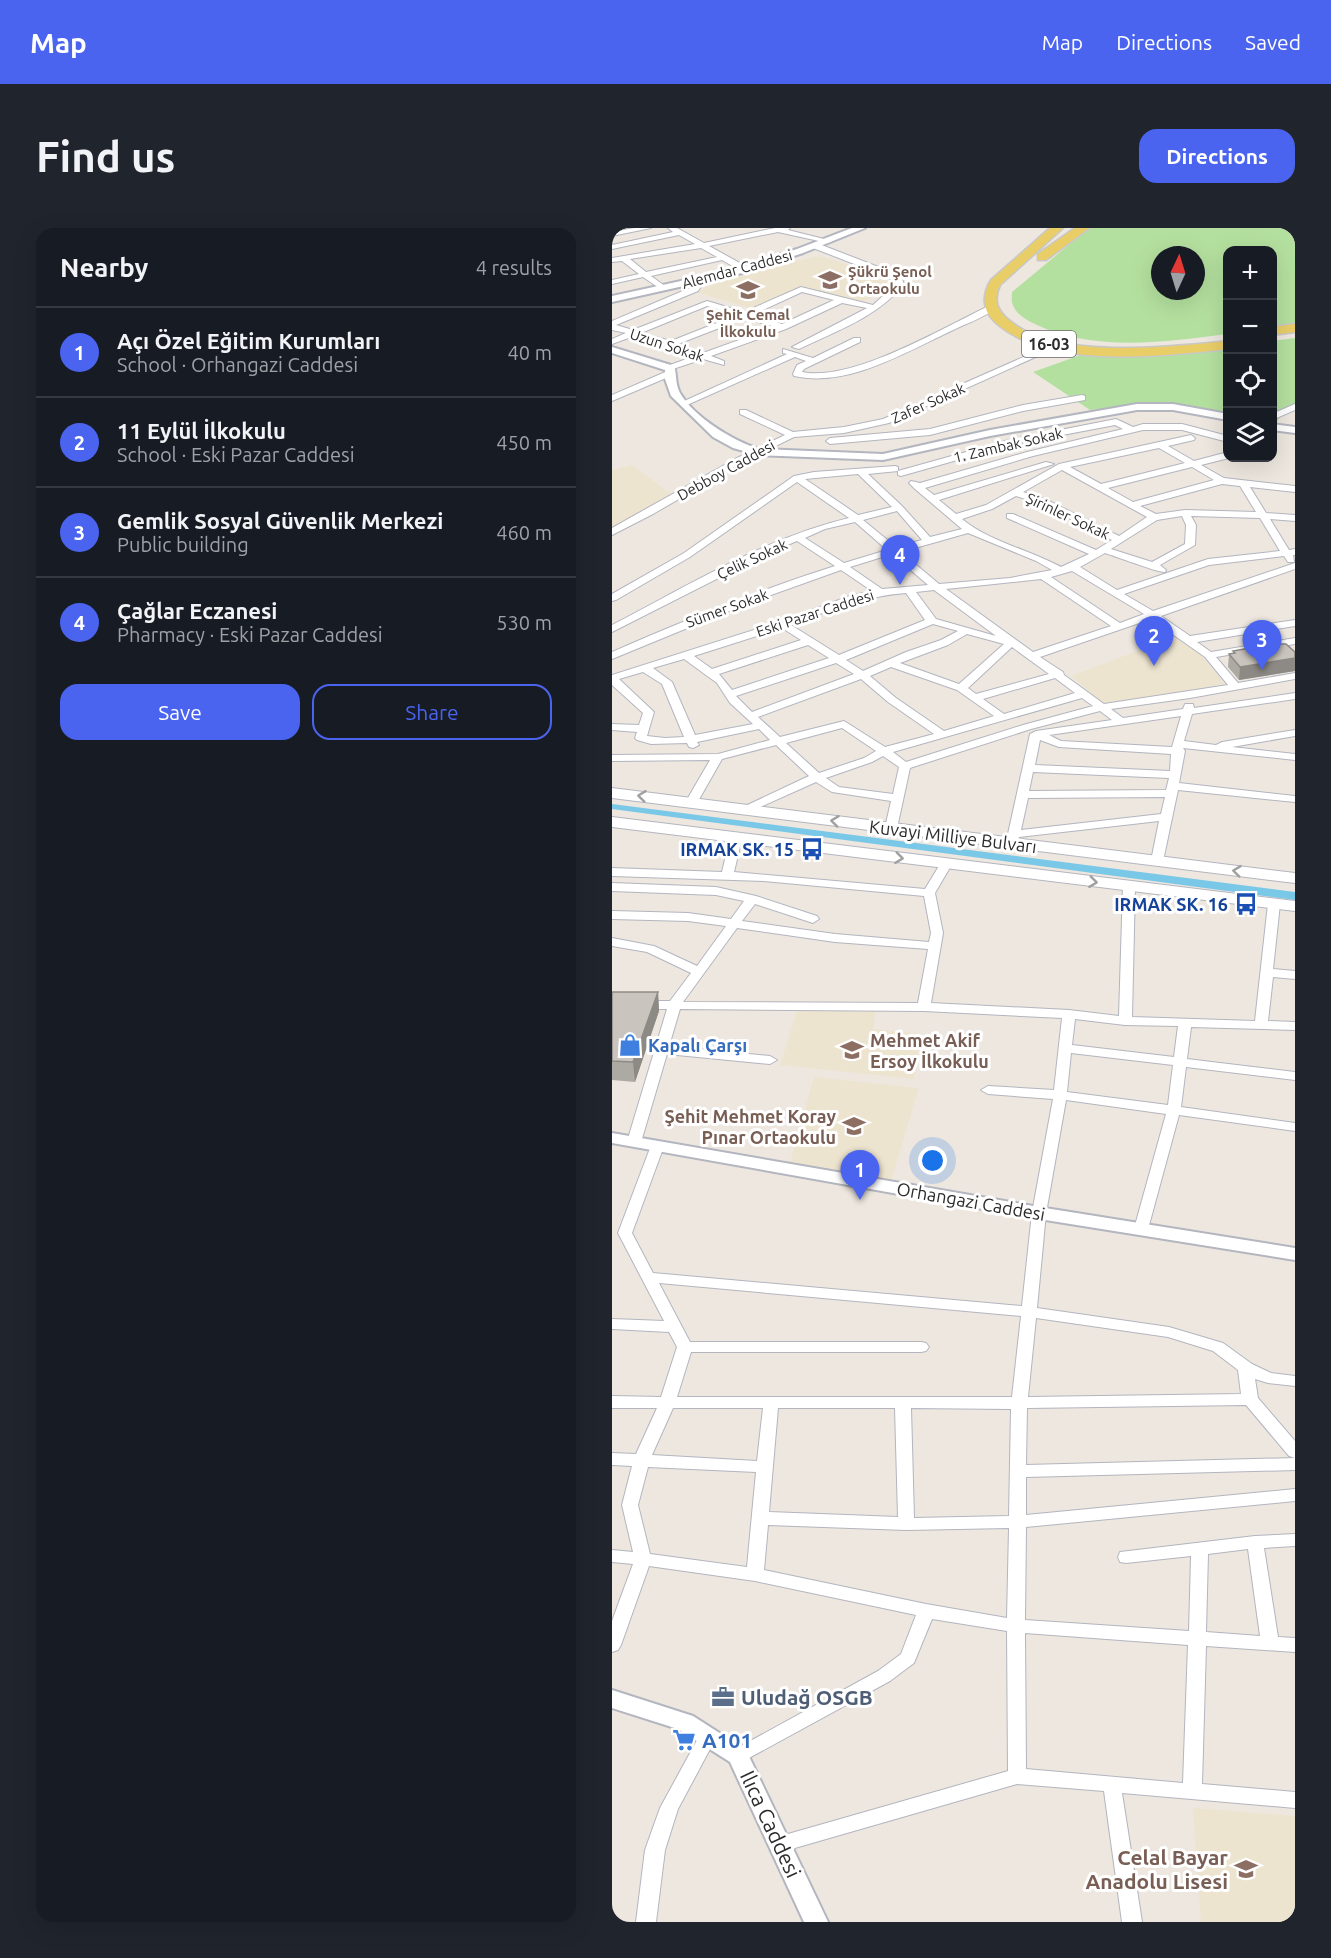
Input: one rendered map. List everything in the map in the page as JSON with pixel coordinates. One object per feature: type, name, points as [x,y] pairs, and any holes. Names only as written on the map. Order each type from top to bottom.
[{"type":"main road","points":[[1020,266],[1028,247],[1048,228]]},
{"type":"main road","name":"16-03","points":[[1057,228],[1020,266],[1001,294],[1001,303],[1016,321],[1047,335],[1102,344],[1147,346],[1223,338]]},
{"type":"main road","name":"16-03","points":[[1070,228],[995,283],[990,293],[992,308],[1003,324],[1015,332],[1056,346],[1138,352],[1223,345]]},
{"type":"main road","points":[[1020,266],[1083,228]]},
{"type":"main road","points":[[1277,331],[1295,328]]},
{"type":"main road","points":[[1277,338],[1295,336]]},
{"type":"main road","name":"Kuvayi Milliye Bulvarı","points":[[612,793],[891,828],[1013,838],[1157,861],[1295,878]]},
{"type":"main road","name":"Kuvayi Milliye Bulvarı","points":[[612,822],[1295,906]]},
{"type":"street","points":[[612,234],[647,228]]},
{"type":"street","name":"Alemdar Caddesi","points":[[612,299],[744,269],[816,246],[860,228]]},
{"type":"street","points":[[612,260],[783,229],[828,241]]},
{"type":"street","points":[[612,247],[675,231],[744,269]]},
{"type":"street","points":[[684,403],[792,351],[873,307],[896,290],[900,284],[898,279],[816,246]]},
{"type":"street","points":[[652,253],[675,268]]},
{"type":"street","points":[[614,280],[725,257]]},
{"type":"street","points":[[623,258],[662,288]]},
{"type":"street","points":[[614,280],[635,294]]},
{"type":"street","points":[[612,326],[695,289],[698,285],[697,281]]},
{"type":"street","points":[[671,344],[745,315],[801,289],[873,307]]},
{"type":"street","points":[[612,398],[670,370],[783,327],[842,300]]},
{"type":"street","points":[[612,342],[707,303],[783,327]]},
{"type":"street","points":[[857,340],[800,367],[797,374],[804,377],[833,376],[939,335],[964,320],[992,308]]},
{"type":"street","name":"Uzun Sokak","points":[[612,326],[671,344],[721,363]]},
{"type":"street","name":"Zafer Sokak","points":[[792,435],[844,430],[886,421],[1056,346]]},
{"type":"street","points":[[612,350],[670,370]]},
{"type":"street","points":[[792,351],[813,361]]},
{"type":"street","points":[[670,370],[675,394],[717,435],[737,446],[763,449],[883,457],[990,433],[1137,407],[1173,407],[1223,416]]},
{"type":"street","points":[[763,449],[930,432],[1023,408],[1082,398]]},
{"type":"street","points":[[1277,415],[1295,407]]},
{"type":"street","name":"Debboy Caddesi","points":[[743,412],[792,435]]},
{"type":"street","name":"1. Zambak Sokak","points":[[797,478],[860,471],[898,471],[1009,443],[1116,422],[1130,429]]},
{"type":"street","points":[[918,487],[1030,454],[1130,429],[1160,425],[1182,427],[1223,438]]},
{"type":"street","points":[[1277,428],[1295,430]]},
{"type":"street","name":"Debboy Caddesi","points":[[612,532],[792,435]]},
{"type":"street","points":[[955,518],[989,507],[1062,465],[1191,438]]},
{"type":"street","points":[[1159,444],[1222,481]]},
{"type":"street","points":[[931,499],[1049,464],[1030,454]]},
{"type":"street","points":[[883,457],[969,530],[1039,559],[1060,571]]},
{"type":"street","points":[[1101,487],[1223,457]]},
{"type":"street","points":[[1062,465],[1154,517]]},
{"type":"street","points":[[860,471],[899,508],[928,541]]},
{"type":"street","points":[[612,598],[687,555],[797,478],[857,519],[936,587],[1011,643],[1059,674],[1122,722]]},
{"type":"street","points":[[1132,505],[1222,481],[1295,489]]},
{"type":"street","points":[[1033,656],[1295,566],[1291,552],[1263,515],[1243,483]]},
{"type":"street","name":"Şirinler Sokak","points":[[1015,492],[1044,502],[1120,540]]},
{"type":"street","name":"Çelik Sokak","points":[[612,629],[761,553],[798,537],[822,527],[899,508]]},
{"type":"street","points":[[1185,513],[1199,553]]},
{"type":"street","name":"Eski Pazar Caddesi","points":[[612,679],[783,624],[854,598],[880,592],[1043,576],[1060,571],[1073,567],[1100,552],[1154,517],[1185,513],[1295,518]]},
{"type":"street","points":[[1010,516],[1100,552],[1153,566],[1170,576]]},
{"type":"street","name":"Sümer Sokak","points":[[612,656],[675,627],[845,567],[969,530]]},
{"type":"street","points":[[798,537],[880,592]]},
{"type":"street","points":[[1153,566],[1199,553],[1291,552]]},
{"type":"street","points":[[1117,593],[1170,576],[1199,553]]},
{"type":"street","points":[[1073,567],[1153,615],[1209,655],[1235,686]]},
{"type":"street","points":[[1043,576],[1119,627]]},
{"type":"street","points":[[909,589],[932,621],[1011,643]]},
{"type":"street","points":[[730,694],[838,659],[932,621]]},
{"type":"street","points":[[1187,640],[1295,623]]},
{"type":"street","points":[[783,624],[864,676],[892,700],[943,735]]},
{"type":"street","points":[[749,717],[864,676],[911,654],[951,642],[965,631]]},
{"type":"street","points":[[712,673],[809,640]]},
{"type":"street","points":[[1209,655],[1295,641]]},
{"type":"street","points":[[961,688],[1011,643]]},
{"type":"street","points":[[686,655],[712,673],[749,717],[817,777],[836,790],[897,798]]},
{"type":"street","points":[[893,664],[961,688],[1003,718]]},
{"type":"street","points":[[612,665],[631,673]]},
{"type":"street","points":[[645,668],[667,682],[691,739],[695,755]]},
{"type":"street","points":[[974,698],[1059,674]]},
{"type":"street","points":[[905,766],[1032,731],[1102,707],[1190,695],[1295,676]]},
{"type":"street","points":[[612,679],[649,712],[641,738],[648,742],[691,739],[759,726]]},
{"type":"street","points":[[745,810],[817,777],[868,760],[885,751],[1084,694]]},
{"type":"street","points":[[1157,861],[1190,695]]},
{"type":"street","points":[[1032,731],[1122,722],[1295,696]]},
{"type":"street","points":[[612,758],[718,756],[844,724],[905,766]]},
{"type":"street","points":[[612,728],[644,729]]},
{"type":"street","points":[[1032,731],[1059,744],[1205,747],[1295,758]]},
{"type":"street","points":[[1032,731],[1029,768],[1013,838],[1167,817]]},
{"type":"street","points":[[1205,747],[1295,733]]},
{"type":"street","points":[[691,803],[718,756]]},
{"type":"street","points":[[891,828],[905,766]]},
{"type":"street","points":[[1029,768],[1295,799]]},
{"type":"street","points":[[1023,795],[1173,785]]},
{"type":"street","points":[[728,875],[736,838]]},
{"type":"street","points":[[924,1007],[937,933],[928,893],[946,864]]},
{"type":"street","points":[[612,872],[728,875],[928,893]]},
{"type":"street","points":[[1125,1021],[1129,886]]},
{"type":"street","points":[[612,887],[716,891],[752,898],[813,919]]},
{"type":"street","points":[[634,1142],[675,1004],[752,898]]},
{"type":"street","points":[[1261,1026],[1274,904]]},
{"type":"street","points":[[612,915],[688,917],[835,938],[934,946]]},
{"type":"street","points":[[612,942],[650,949],[698,971]]},
{"type":"street","points":[[1266,972],[1295,975]]},
{"type":"street","points":[[612,1005],[924,1007],[1069,1014],[1125,1021],[1295,1026]]},
{"type":"street","points":[[1017,1776],[1016,1626],[1020,1471],[1019,1403],[1039,1213],[1060,1095],[1069,1014]]},
{"type":"street","points":[[1141,1229],[1174,1110],[1185,1023]]},
{"type":"street","points":[[1064,1048],[1295,1076]]},
{"type":"street","points":[[662,1049],[770,1060]]},
{"type":"street","points":[[988,1090],[1060,1095],[1295,1127]]},
{"type":"street","name":"Orhangazi Caddesi","points":[[612,1138],[1039,1213],[1295,1254]]},
{"type":"street","points":[[612,1645],[643,1559],[630,1505],[642,1460],[667,1403],[685,1347],[648,1277],[619,1232],[657,1146]]},
{"type":"street","points":[[648,1277],[1030,1312],[1169,1332],[1218,1347],[1246,1368],[1268,1378],[1295,1381]]},
{"type":"street","points":[[612,1324],[675,1327]]},
{"type":"street","points":[[685,1347],[921,1347]]},
{"type":"street","points":[[1246,1368],[1250,1399],[1295,1452]]},
{"type":"street","points":[[612,1402],[1019,1403],[1250,1399]]},
{"type":"street","points":[[755,1575],[771,1402]]},
{"type":"street","points":[[903,1402],[906,1524]]},
{"type":"street","points":[[612,1458],[765,1467]]},
{"type":"street","points":[[1020,1471],[1295,1464]]},
{"type":"street","points":[[760,1518],[906,1524],[1018,1522],[1295,1495]]},
{"type":"street","points":[[1126,1557],[1255,1542],[1295,1540]]},
{"type":"street","points":[[1255,1542],[1270,1643]]},
{"type":"street","points":[[1192,1791],[1199,1638],[1200,1549]]},
{"type":"street","points":[[612,1556],[755,1575],[926,1611],[1016,1626],[1295,1645]]},
{"type":"street","points":[[738,1756],[892,1670],[908,1658],[926,1611]]},
{"type":"street","name":"Ilıca Caddesi","points":[[612,1699],[685,1722],[738,1756],[816,1922]]},
{"type":"street","points":[[646,1922],[655,1850],[669,1808],[708,1736]]},
{"type":"street","points":[[781,1844],[1017,1776],[1295,1800]]},
{"type":"street","points":[[1112,1785],[1132,1922]]},
{"type":"shaded area","name":"Şükrü Şenol Ortaokulu","points":[[819,256],[876,273],[893,287],[859,304],[800,288],[749,308],[696,292],[732,275]]},
{"type":"shaded area","points":[[632,465],[675,497],[612,528],[612,470]]},
{"type":"shaded area","points":[[1177,636],[1201,655],[1225,684],[1103,704],[1071,676]]},
{"type":"shaded area","name":"Mehmet Akif Ersoy İlkokulu","points":[[798,1008],[876,1009],[873,1029],[921,1034],[914,1079],[780,1065]]},
{"type":"shaded area","name":"Şehit Mehmet Koray Pınar Ortaokulu","points":[[814,1077],[919,1088],[891,1181],[790,1163]]},
{"type":"shaded area","name":"Celal Bayar Anadolu Lisesi","points":[[1193,1808],[1295,1816],[1295,1922],[1201,1922]]},
{"type":"green space","points":[[1089,228],[1295,228],[1295,324],[1277,327],[1277,246],[1223,246],[1223,335],[1131,343],[1082,339],[1037,325],[1017,312],[1012,301],[1012,292]]},
{"type":"green space","points":[[1295,338],[1295,410],[1280,416],[1277,422],[1277,354],[1277,340]]},
{"type":"green space","points":[[1223,347],[1223,413],[1191,406],[1154,404],[1090,410],[1033,372],[1089,352]]},
{"type":"water","points":[[612,804],[1295,892],[1295,900],[612,809]]},
{"type":"building","points":[[1286,644],[1295,652],[1295,658],[1240,667],[1229,654],[1235,653],[1233,651]]},
{"type":"building","name":"Kapalı Çarşı","points":[[612,992],[658,992],[633,1062],[612,1061]]},
{"type":"place","name":"Şükrü Şenol Ortaokulu","points":[[830,280]]},
{"type":"place","name":"Şehit Cemal İlkokulu","points":[[748,290]]},
{"type":"place","name":"Çağlar Eczanesi","points":[[900,585]]},
{"type":"place","name":"11 Eylül İlkokulu","points":[[1154,666]]},
{"type":"place","name":"Gemlik Sosyal Güvenlik Merkezi","points":[[1262,670]]},
{"type":"place","name":"IRMAK SK. 15","points":[[812,849]]},
{"type":"place","name":"IRMAK SK. 16","points":[[1246,904]]},
{"type":"place","name":"Kapalı Çarşı","points":[[630,1045]]},
{"type":"place","name":"Mehmet Akif Ersoy İlkokulu","points":[[852,1050]]},
{"type":"place","name":"Şehit Mehmet Koray Pınar Ortaokulu","points":[[854,1126]]},
{"type":"place","name":"Açı Özel Eğitim Kurumları","points":[[860,1200]]},
{"type":"place","name":"Uludağ OSGB","points":[[723,1697]]},
{"type":"place","name":"A101","points":[[684,1740]]},
{"type":"place","name":"Celal Bayar Anadolu Lisesi","points":[[1246,1869]]}]
